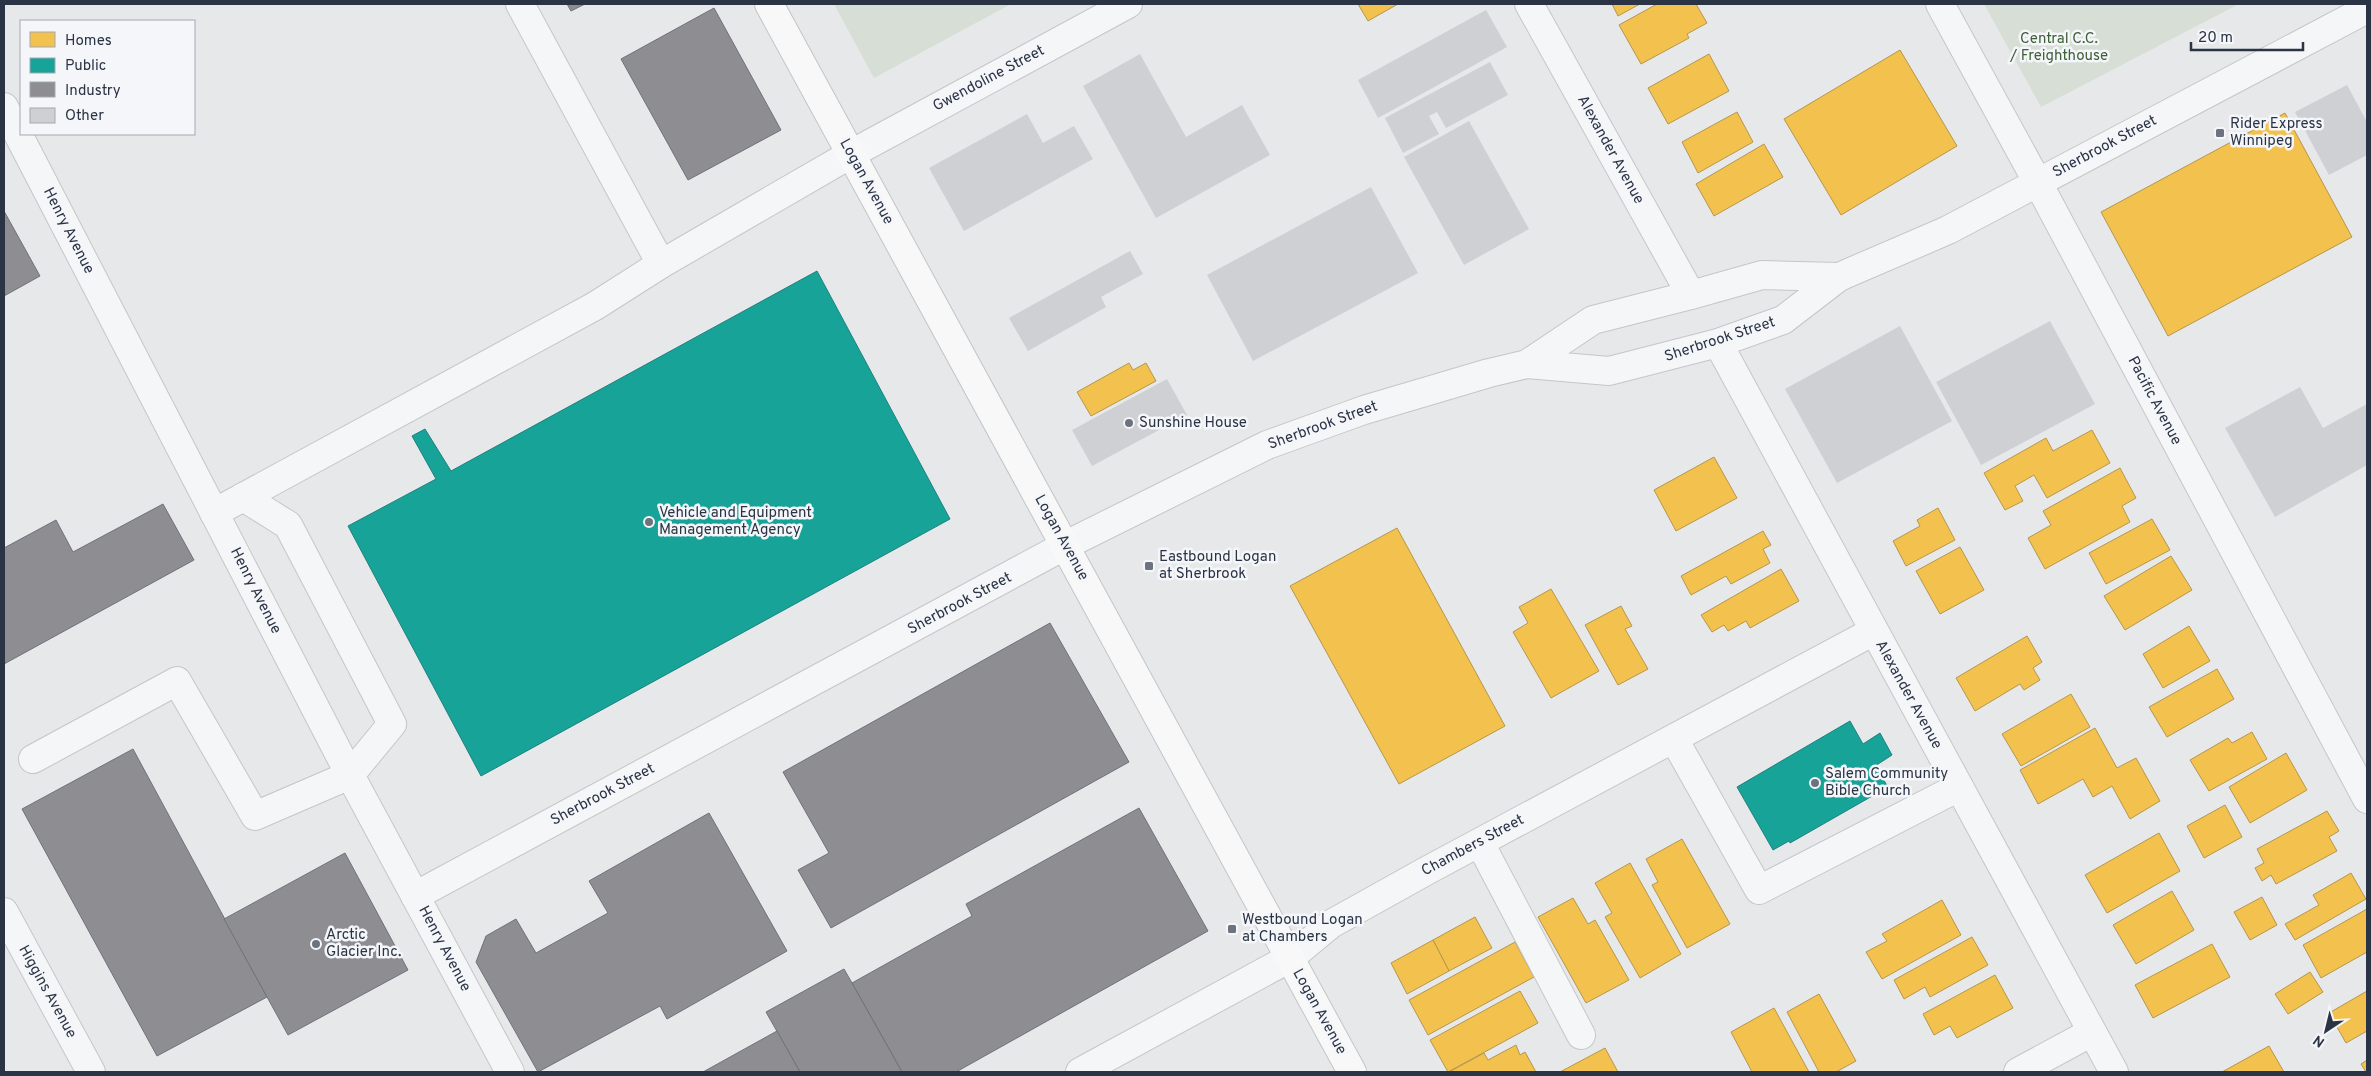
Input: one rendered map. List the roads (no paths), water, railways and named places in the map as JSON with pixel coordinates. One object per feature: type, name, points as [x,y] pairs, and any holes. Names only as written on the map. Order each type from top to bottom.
[{"type":"main road","name":"Logan Avenue","points":[[768,4],[1066,545],[1352,1072]]},
{"type":"street","points":[[520,4],[661,264]]},
{"type":"street","name":"Gwendoline Street","points":[[214,512],[570,320],[661,264],[851,154],[1128,4]]},
{"type":"street","name":"Alexander Avenue","points":[[1529,4],[1691,295]]},
{"type":"street","name":"Pacific Avenue","points":[[1940,4],[2038,183],[2367,799]]},
{"type":"street","name":"Sherbrook Street","points":[[1527,364],[1610,371],[1718,343],[1783,320],[1839,277],[1925,241],[2367,9]]},
{"type":"street","name":"Henry Avenue","points":[[4,107],[350,775],[510,1072]]},
{"type":"street","name":"Sherbrook Street","points":[[415,896],[1066,545],[1267,445],[1312,427],[1424,392],[1527,364],[1593,320],[1762,275],[1839,277]]},
{"type":"street","name":"Alexander Avenue","points":[[1718,343],[2114,1072]]},
{"type":"street","points":[[33,760],[177,681],[255,816],[350,775],[392,724],[288,525],[243,497]]},
{"type":"street","name":"Chambers Street","points":[[1080,1072],[1290,958],[1331,924],[1874,631]]},
{"type":"street","points":[[1674,739],[1759,890],[1959,787]]},
{"type":"street","points":[[1480,843],[1581,1035]]},
{"type":"street","name":"Higgins Avenue","points":[[4,912],[91,1072]]},
{"type":"street","points":[[2018,1072],[2092,1032]]},
{"type":"place","name":"Rider Express Winnipeg","points":[[2220,133]]},
{"type":"place","name":"Sunshine House","points":[[1129,423]]},
{"type":"place","name":"Vehicle and Equipment Management Agency","points":[[649,522]]},
{"type":"place","name":"Eastbound Logan at Sherbrook","points":[[1149,566]]},
{"type":"place","name":"Salem Community Bible Church","points":[[1815,783]]},
{"type":"place","name":"Westbound Logan at Chambers","points":[[1232,929]]},
{"type":"place","name":"Arctic Glacier Inc.","points":[[316,944]]},
{"type":"park label","name":"Central C.C. / Freighthouse","points":[[2059,48]]}]
